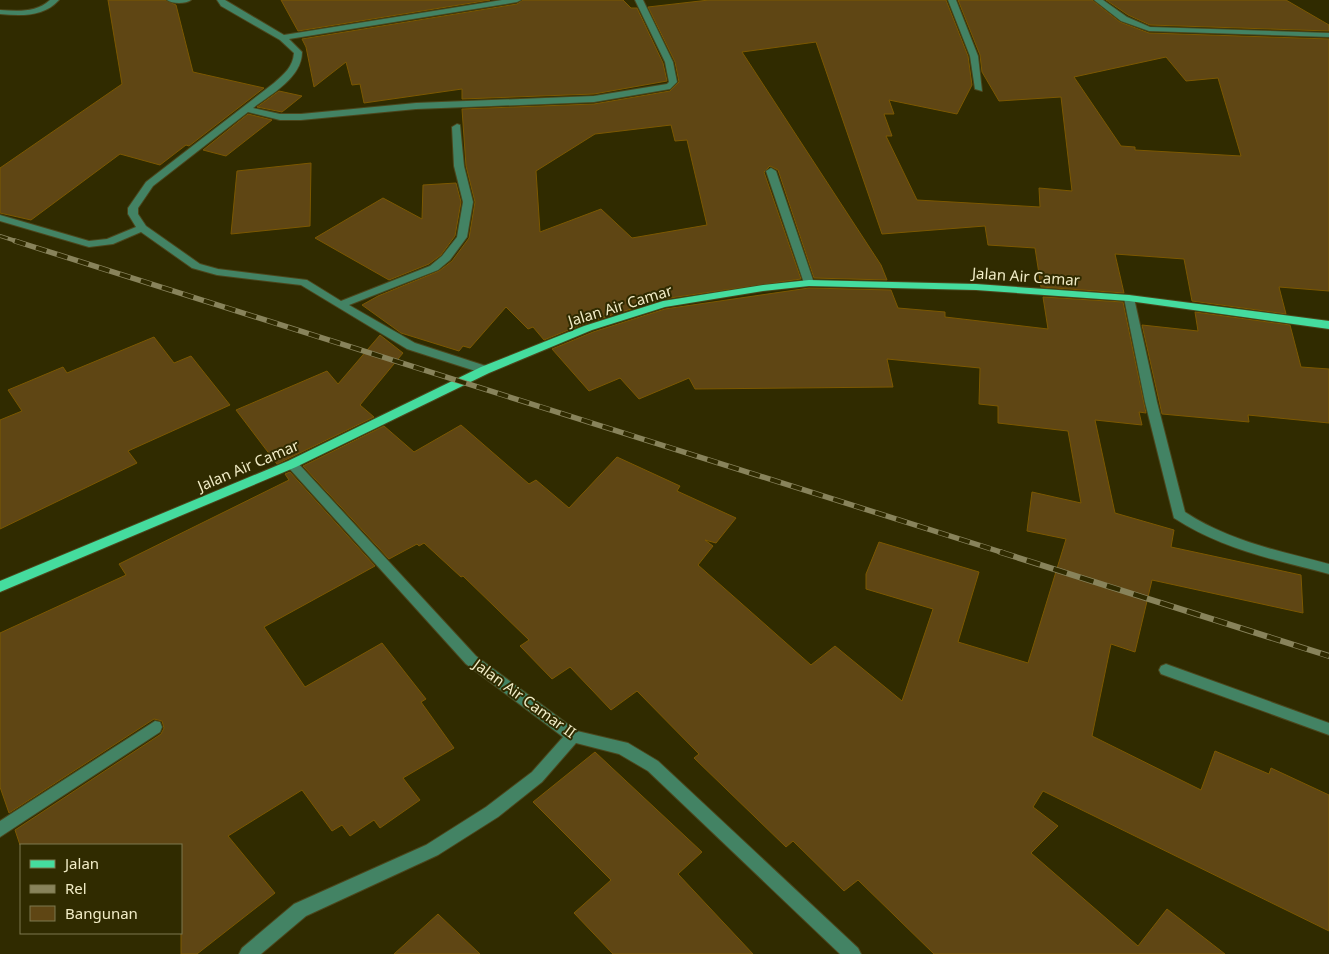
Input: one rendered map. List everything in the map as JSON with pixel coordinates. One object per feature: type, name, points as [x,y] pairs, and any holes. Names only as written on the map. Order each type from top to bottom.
[{"type":"main road","name":"Jalan Air Camar","points":[[0,587],[292,464],[485,370],[588,328],[663,304],[763,288],[809,283],[976,287],[1129,298],[1329,324]]},
{"type":"street","points":[[0,12],[19,14],[41,9],[55,0]]},
{"type":"street","points":[[171,0],[187,0]]},
{"type":"street","points":[[221,0],[232,9],[283,38],[298,52],[296,68],[248,109],[149,184],[133,208],[134,214],[142,228],[196,266],[217,272],[303,282],[412,346],[485,370]]},
{"type":"street","points":[[283,38],[517,0]]},
{"type":"street","points":[[248,109],[280,117],[301,117],[416,106],[594,99],[670,86],[674,82],[669,62],[639,0]]},
{"type":"street","points":[[952,0],[974,56],[978,89]]},
{"type":"street","points":[[1098,0],[1124,19],[1149,29],[1329,35]]},
{"type":"street","points":[[340,305],[434,268],[446,258],[462,237],[468,202],[459,166],[457,126]]},
{"type":"street","points":[[771,171],[809,283]]},
{"type":"street","points":[[0,218],[89,244],[109,242],[142,228]]},
{"type":"street","points":[[1129,298],[1151,402],[1179,516],[1215,537],[1329,569]]},
{"type":"street","name":"Jalan Air Camar II","points":[[292,464],[471,660],[573,736],[623,748],[653,766],[852,954]]},
{"type":"street","points":[[1166,670],[1329,729]]},
{"type":"street","points":[[0,830],[155,727]]},
{"type":"street","points":[[248,954],[300,910],[432,850],[492,812],[538,777],[573,736]]},
{"type":"building","points":[[108,0],[165,0],[176,5],[193,72],[264,88],[189,146],[186,145],[160,165],[120,154],[31,220],[0,213],[0,168],[122,84]]},
{"type":"building","points":[[281,0],[490,0],[298,31]]},
{"type":"building","points":[[523,0],[623,0],[631,8],[637,8],[663,63],[667,81],[594,94],[462,99],[462,89],[364,103],[360,84],[352,85],[346,62],[314,87],[306,47],[302,39],[517,4]]},
{"type":"building","points":[[709,0],[946,0],[968,56],[972,85],[957,114],[889,100],[894,114],[884,114],[892,136],[886,136],[917,200],[1040,207],[1039,188],[1072,191],[1061,97],[999,101],[982,72],[980,55],[958,0],[1092,0],[1120,22],[1149,33],[1329,39],[1329,291],[1279,287],[1286,314],[1192,301],[1184,259],[1115,254],[1124,293],[1041,287],[1035,248],[988,245],[985,226],[882,234],[816,42],[742,52],[881,265],[887,280],[814,278],[778,170],[770,166],[764,172],[801,279],[663,299],[583,324],[544,340],[533,327],[528,329],[506,307],[470,348],[463,346],[459,351],[401,333],[362,305],[378,296],[439,271],[452,261],[469,238],[475,202],[466,166],[462,109],[594,104],[670,91],[679,82],[675,62],[648,7]],"holes":[[[1166,57],[1186,81],[1218,78],[1241,156],[1135,150],[1135,147],[1121,146],[1074,77]],[[671,125],[675,141],[687,140],[707,225],[632,238],[601,209],[540,232],[536,171],[595,134]]]},
{"type":"building","points":[[1106,0],[1286,0],[1329,25],[1329,31],[1150,25],[1128,15]]},
{"type":"building","points":[[279,91],[302,96],[282,112],[257,107]]},
{"type":"building","points":[[248,114],[272,120],[226,156],[203,150]]},
{"type":"building","points":[[311,163],[310,226],[231,234],[237,171]]},
{"type":"building","points":[[456,183],[461,202],[455,236],[441,255],[429,264],[389,280],[315,238],[383,198],[422,219],[423,185]]},
{"type":"building","points":[[809,288],[891,290],[898,308],[945,312],[945,317],[1048,329],[1043,297],[1123,302],[1146,413],[1139,412],[1142,425],[1095,420],[1115,513],[1174,530],[1171,547],[1301,575],[1303,613],[1152,580],[1135,652],[1111,644],[1092,736],[1201,790],[1215,751],[1269,774],[1271,768],[1329,795],[1329,931],[1043,791],[1033,807],[1058,826],[1031,853],[1138,946],[1167,909],[1225,954],[934,954],[858,880],[844,891],[793,841],[786,847],[694,758],[699,754],[637,691],[611,710],[570,667],[552,679],[520,646],[529,640],[463,576],[461,577],[424,543],[419,546],[417,544],[389,559],[303,466],[384,426],[414,452],[461,425],[529,484],[536,480],[569,508],[617,457],[680,486],[677,491],[736,518],[716,543],[705,540],[713,546],[698,565],[811,665],[835,646],[902,701],[933,609],[866,589],[866,574],[879,542],[979,572],[958,642],[1028,663],[1066,539],[1027,531],[1032,492],[1081,503],[1068,431],[998,423],[998,406],[979,404],[980,368],[887,359],[893,387],[695,389],[689,378],[639,399],[620,378],[589,391],[552,349],[593,332],[665,309]]},
{"type":"building","points":[[1195,312],[1290,325],[1301,367],[1329,369],[1329,423],[1248,415],[1249,422],[1162,414],[1142,325],[1198,331]]},
{"type":"building","points":[[380,335],[403,353],[360,405],[374,417],[277,464],[236,410],[327,371],[338,384]]},
{"type":"building","points":[[154,337],[174,363],[191,356],[230,405],[128,451],[137,463],[0,529],[0,420],[22,411],[8,390],[63,367],[67,373]]},
{"type":"building","points":[[290,472],[375,566],[264,627],[305,687],[382,643],[426,699],[421,702],[454,748],[403,778],[420,800],[380,828],[374,820],[350,836],[342,825],[332,831],[302,790],[228,836],[275,893],[197,954],[181,954],[182,844],[20,845],[15,830],[161,734],[164,728],[162,721],[154,719],[9,813],[0,787],[0,633],[126,575],[119,564],[289,480],[285,474]]},
{"type":"building","points":[[595,752],[702,852],[678,874],[753,954],[613,954],[574,913],[611,880],[533,802]]},
{"type":"building","points":[[438,914],[480,954],[394,954]]},
{"type":"railway","points":[[0,236],[19,242]]},
{"type":"railway","points":[[15,241],[1004,553]]},
{"type":"railway","points":[[1000,552],[1329,656]]}]
